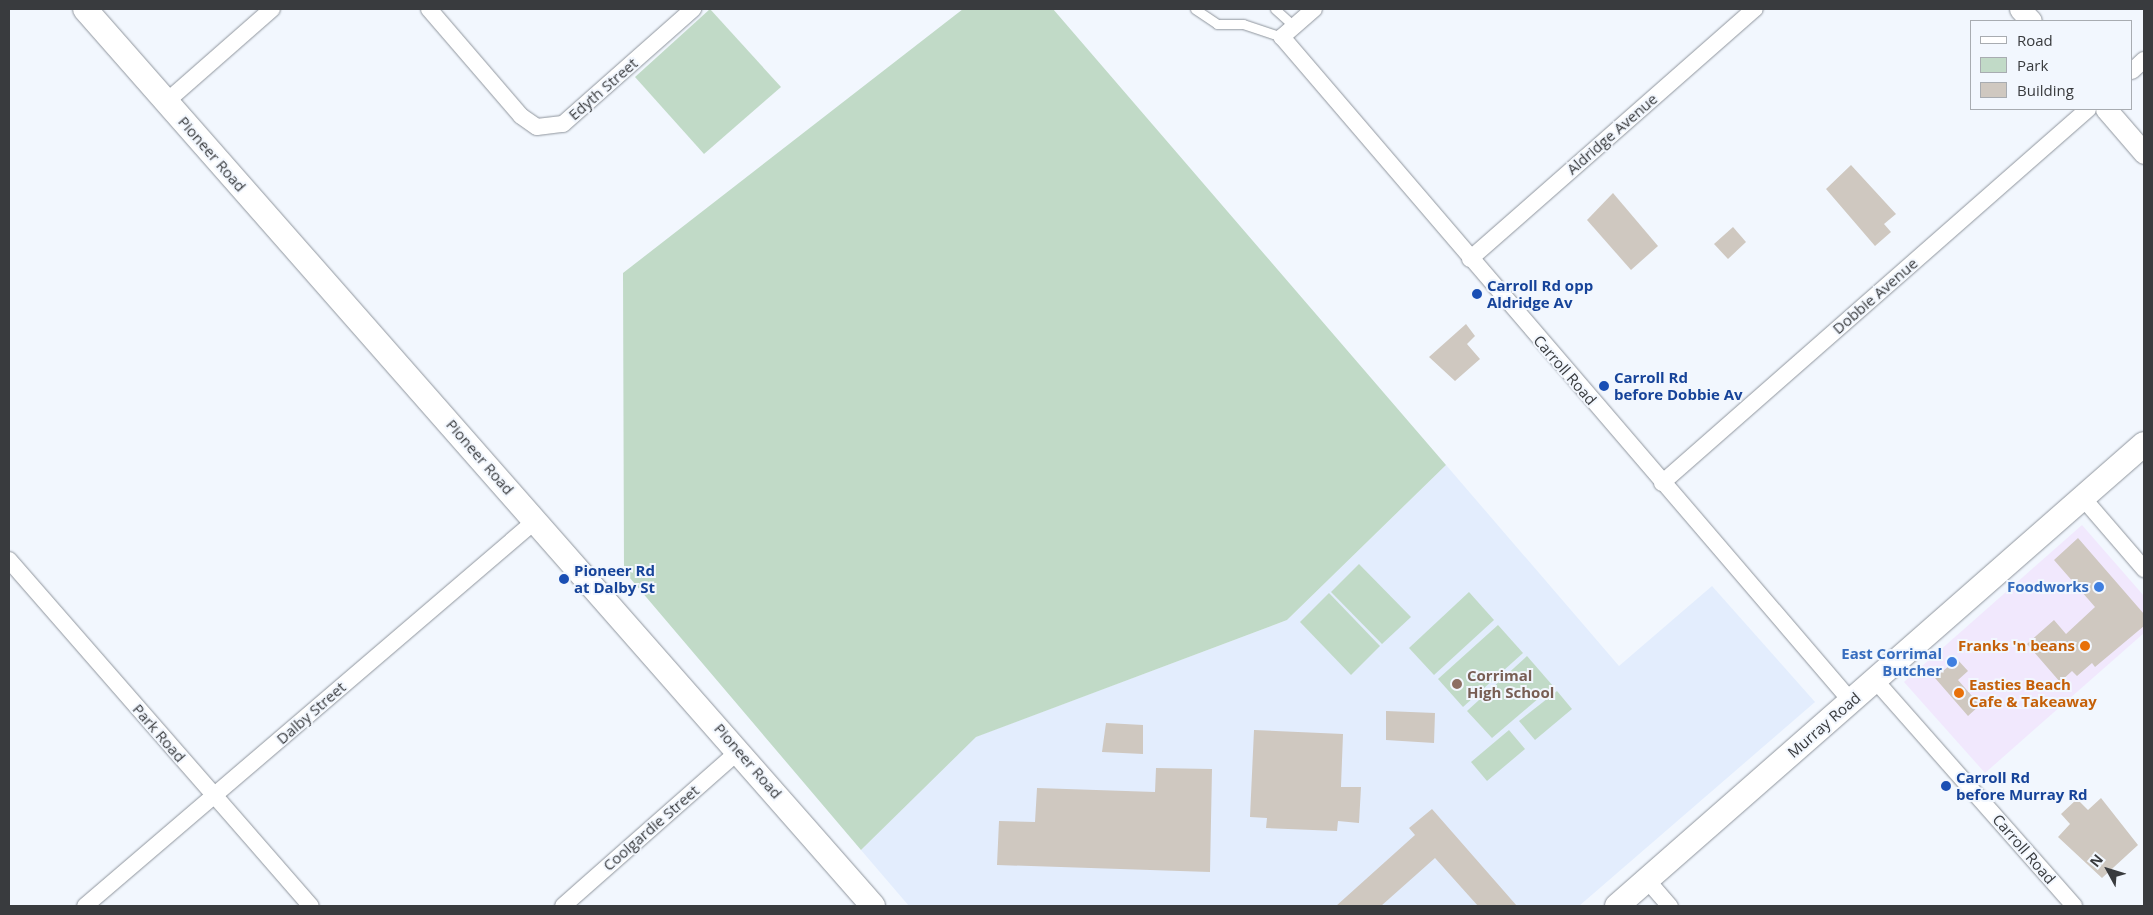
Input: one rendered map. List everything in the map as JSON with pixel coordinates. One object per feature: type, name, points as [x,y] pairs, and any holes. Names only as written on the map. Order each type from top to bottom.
[{"type":"main road","name":"Pioneer Road","points":[[85,9],[739,751],[873,906]]},
{"type":"main road","name":"Murray Road","points":[[1617,906],[2144,444]]},
{"type":"street","points":[[166,102],[272,9]]},
{"type":"street","name":"Edyth Street","points":[[429,9],[521,116],[537,128],[563,124],[693,9]]},
{"type":"street","points":[[1288,31],[1314,9]]},
{"type":"street","name":"Aldridge Avenue","points":[[1470,259],[1755,9]]},
{"type":"street","points":[[2020,9],[2030,20]]},
{"type":"street","name":"Carroll Road","points":[[1288,31],[1470,259],[1852,701]]},
{"type":"street","points":[[2133,70],[2144,60]]},
{"type":"street","name":"Dobbie Avenue","points":[[1662,483],[2087,110]]},
{"type":"street","points":[[2107,110],[2144,154]]},
{"type":"street","points":[[2082,498],[2144,568]]},
{"type":"street","name":"Dalby Street","points":[[86,906],[536,520]]},
{"type":"street","name":"Park Road","points":[[9,560],[310,906]]},
{"type":"street","name":"Carroll Road","points":[[1875,680],[2074,906]]},
{"type":"street","name":"Coolgardie Street","points":[[563,906],[739,751]]},
{"type":"street","points":[[1647,880],[1670,906]]},
{"type":"lane","points":[[1195,9],[1217,24],[1243,24],[1288,31]]},
{"type":"lane","points":[[1275,9],[1288,31]]},
{"type":"shaded area","name":"Corrimal High School","points":[[1446,465],[1619,666],[1712,586],[1815,702],[1579,906],[909,906],[861,850],[975,737],[1287,620]]},
{"type":"shaded area","points":[[2082,525],[2144,596],[2144,633],[1985,773],[1904,682]]},
{"type":"green space","points":[[710,9],[781,87],[704,154],[635,77]]},
{"type":"green space","points":[[963,9],[1053,9],[1446,465],[1287,620],[976,737],[861,850],[624,571],[623,273]]},
{"type":"green space","points":[[1359,564],[1411,617],[1382,644],[1331,592]]},
{"type":"green space","points":[[1469,592],[1494,620],[1434,675],[1409,648]]},
{"type":"green space","points":[[1329,593],[1380,646],[1351,675],[1300,622]]},
{"type":"green space","points":[[1498,625],[1523,653],[1463,707],[1438,679]]},
{"type":"green space","points":[[1527,656],[1553,686],[1492,738],[1467,711]]},
{"type":"green space","points":[[1557,691],[1572,709],[1535,740],[1519,721]]},
{"type":"green space","points":[[1509,730],[1525,749],[1487,781],[1471,762]]},
{"type":"building","points":[[1851,165],[1896,214],[1884,224],[1891,232],[1875,246],[1826,189]]},
{"type":"building","points":[[1613,193],[1658,246],[1631,270],[1587,220]]},
{"type":"building","points":[[1733,227],[1746,242],[1728,259],[1714,244]]},
{"type":"building","points":[[1466,324],[1475,336],[1467,344],[1480,359],[1455,381],[1429,357]]},
{"type":"building","points":[[2078,538],[2144,614],[2144,626],[2095,667],[2092,663],[2077,676],[2072,671],[2060,682],[2027,644],[2054,620],[2066,634],[2095,607],[2054,560]]},
{"type":"building","name":"Easties Beach Cafe & Takeaway","points":[[1957,659],[1968,671],[1958,680],[1980,705],[1968,716],[1935,678]]},
{"type":"building","name":"Corrimal High School","points":[[1386,711],[1435,713],[1434,743],[1386,740]]},
{"type":"building","points":[[1106,723],[1143,725],[1143,754],[1102,752]]},
{"type":"building","points":[[1254,730],[1343,734],[1341,787],[1361,787],[1359,823],[1338,821],[1337,831],[1266,828],[1267,818],[1250,817]]},
{"type":"building","points":[[1156,768],[1212,769],[1210,872],[997,865],[999,821],[1035,822],[1037,788],[1155,792]]},
{"type":"building","points":[[2101,798],[2138,845],[2102,878],[2058,837],[2070,824],[2061,814],[2077,799],[2088,810]]},
{"type":"building","points":[[1432,809],[1517,906],[1478,906],[1435,858],[1381,906],[1336,906],[1415,835],[1409,828]]},
{"type":"place","name":"Carroll Rd opp Aldridge Av","points":[[1477,294]]},
{"type":"place","name":"Carroll Rd before Dobbie Av","points":[[1604,386]]},
{"type":"place","name":"Pioneer Rd at Dalby St","points":[[564,579]]},
{"type":"place","name":"Foodworks","points":[[2099,587]]},
{"type":"place","name":"Franks 'n beans","points":[[2085,646]]},
{"type":"place","name":"East Corrimal Butcher","points":[[1952,662]]},
{"type":"place","name":"Corrimal High School","points":[[1457,684]]},
{"type":"place","name":"Easties Beach Cafe & Takeaway","points":[[1959,693]]},
{"type":"place","name":"Carroll Rd before Murray Rd","points":[[1946,786]]}]
